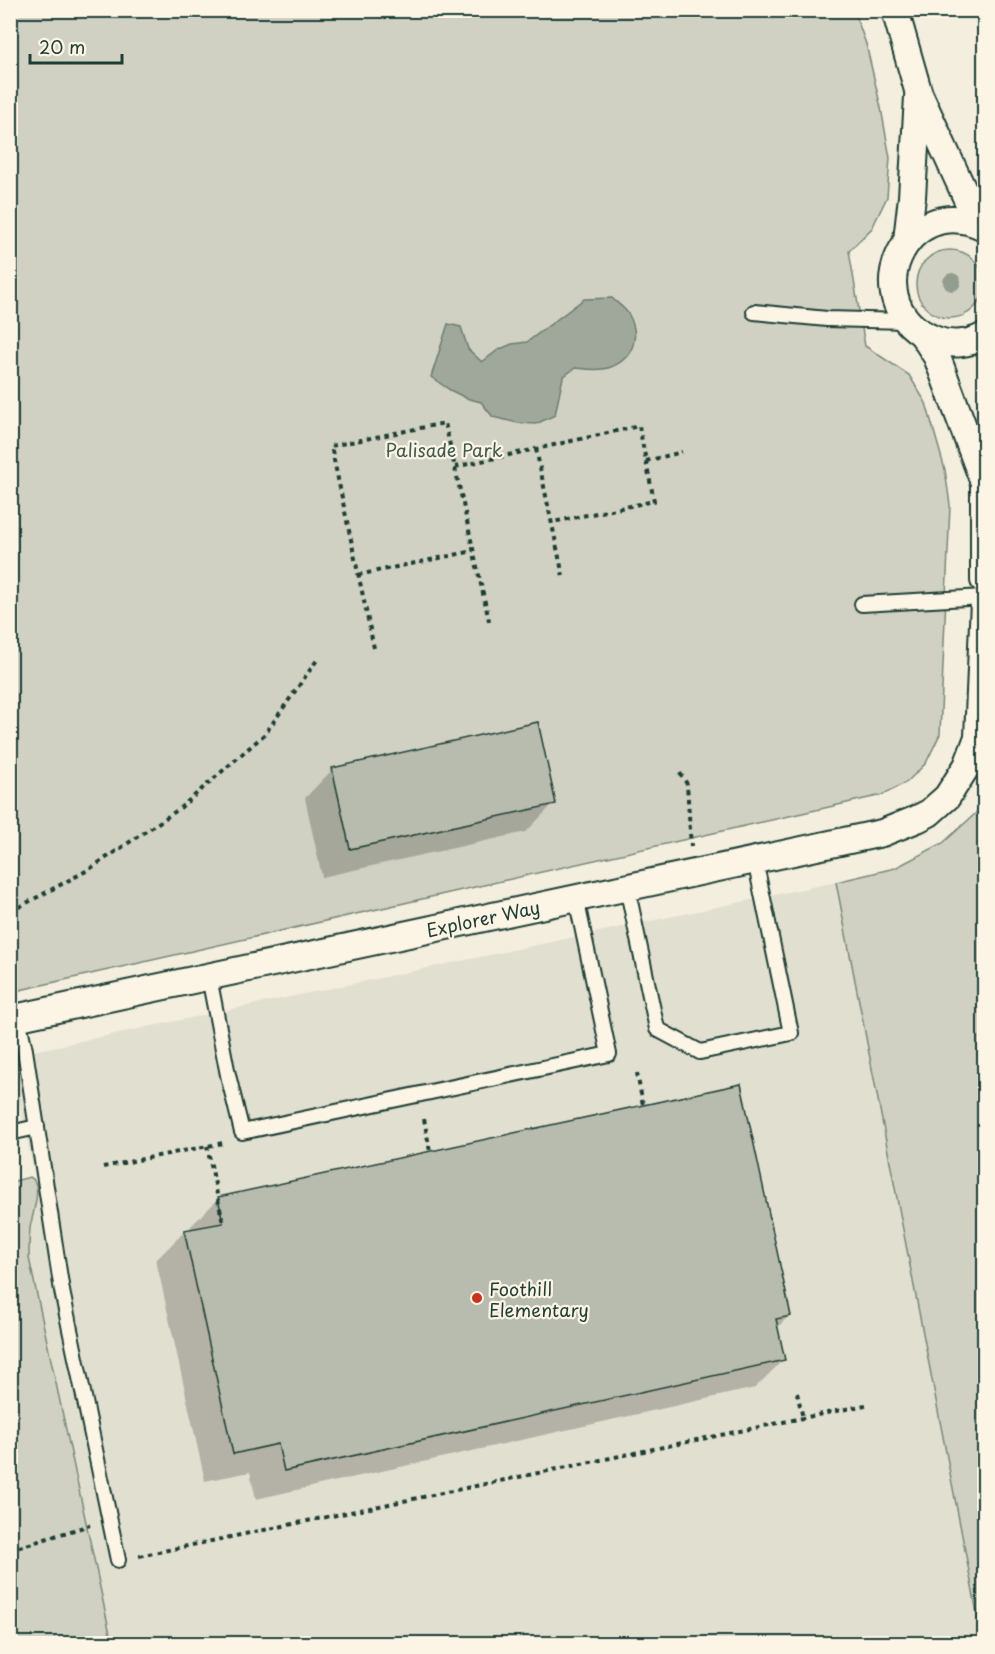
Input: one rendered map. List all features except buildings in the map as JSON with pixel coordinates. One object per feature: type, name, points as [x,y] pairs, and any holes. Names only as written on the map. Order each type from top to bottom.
[{"type":"street","points":[[895,10],[919,94],[981,225]]},
{"type":"street","points":[[907,240],[919,94]]},
{"type":"street","points":[[981,225],[959,219],[940,221],[922,228],[907,240],[896,259],[892,280],[896,302],[937,357],[984,473],[984,580]]},
{"type":"street","points":[[914,328],[942,342],[962,343],[984,336]]},
{"type":"street","name":"Explorer Way","points":[[14,1019],[882,833],[917,819],[929,813],[947,797],[967,766],[978,737],[984,599]]},
{"type":"lane","points":[[754,312],[914,328]]},
{"type":"lane","points":[[862,604],[984,599]]},
{"type":"lane","points":[[627,887],[657,1029],[700,1052],[791,1033],[755,860]]},
{"type":"lane","points":[[209,977],[228,1075],[242,1132],[609,1054],[576,898]]},
{"type":"lane","points":[[14,1019],[25,1050],[62,1291],[118,1560]]},
{"type":"lane","points":[[10,1133],[37,1127]]},
{"type":"path","points":[[374,648],[331,446],[445,423],[490,625]]},
{"type":"path","points":[[455,467],[639,426],[654,501],[553,522]]},
{"type":"path","points":[[536,449],[563,576]]},
{"type":"path","points":[[646,460],[682,452]]},
{"type":"path","points":[[358,575],[473,551]]},
{"type":"path","points":[[10,909],[19,907],[88,870],[179,809],[265,734],[317,660]]},
{"type":"path","points":[[680,773],[687,784],[691,850]]},
{"type":"path","points":[[637,1072],[643,1105]]},
{"type":"path","points":[[424,1119],[430,1151]]},
{"type":"path","points":[[103,1167],[226,1142]]},
{"type":"path","points":[[207,1146],[223,1223]]},
{"type":"path","points":[[797,1393],[803,1418]]},
{"type":"path","points":[[118,1560],[870,1404]]},
{"type":"path","points":[[10,1550],[88,1525]]},
{"type":"shaded area","points":[[612,298],[627,312],[633,323],[634,339],[629,354],[608,368],[596,370],[575,368],[563,377],[555,415],[536,424],[518,423],[493,417],[481,402],[450,390],[431,377],[448,324],[461,327],[468,349],[482,362],[498,350],[512,344],[527,342],[584,299]]},
{"type":"shaded area","name":"Foothill Elementary","points":[[836,882],[983,1643],[112,1643],[29,1257],[30,1227],[37,1197],[36,1182],[10,1056]]},
{"type":"green space","name":"Palisade Park","points":[[10,11],[854,11],[866,44],[890,158],[887,197],[872,228],[849,251],[865,346],[909,375],[926,403],[945,470],[950,505],[940,734],[926,763],[907,782],[882,795],[11,992]]},
{"type":"green space","points":[[950,250],[963,253],[974,260],[981,271],[984,284],[981,297],[974,308],[963,315],[950,318],[937,315],[926,308],[919,297],[916,284],[919,271],[926,260],[937,253]]},
{"type":"green space","points":[[984,802],[983,1644],[836,882],[895,868],[943,843],[975,814]]},
{"type":"green space","points":[[30,1177],[34,1181],[37,1193],[30,1228],[29,1258],[112,1643],[11,1643],[10,1182]]},
{"type":"place","name":"Foothill Elementary","points":[[477,1298]]}]
